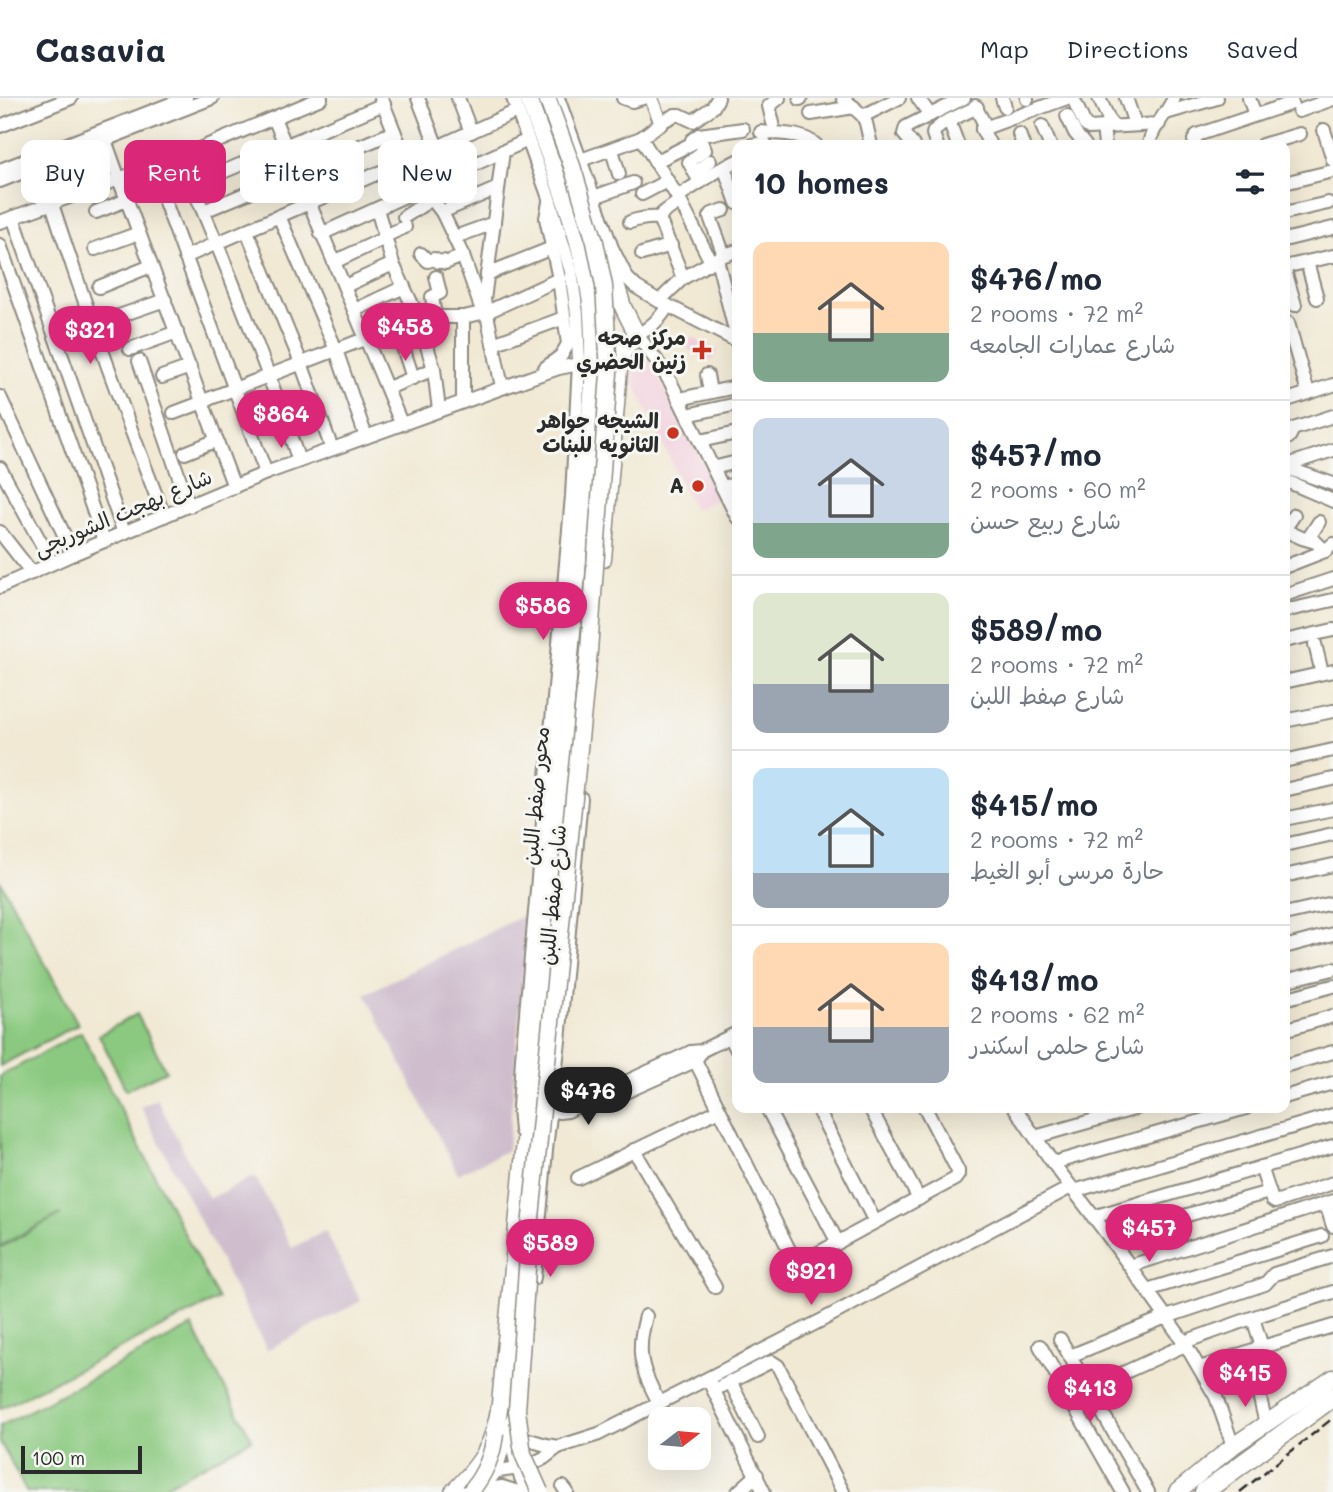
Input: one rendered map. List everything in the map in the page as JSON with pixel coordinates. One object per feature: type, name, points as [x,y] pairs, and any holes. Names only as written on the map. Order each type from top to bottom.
[{"type":"highway","points":[[1204,1492],[1333,1397]]},
{"type":"highway","points":[[1219,1492],[1333,1406]]},
{"type":"highway","points":[[1191,1492],[1232,1470]]},
{"type":"main road","name":"محور صفط اللبن","points":[[540,1492],[523,1454],[517,1410],[530,1227],[589,651],[608,390],[604,286],[572,166],[547,98]]},
{"type":"main road","points":[[555,98],[593,202],[623,307],[637,335],[626,346],[621,358],[598,621],[589,651]]},
{"type":"main road","name":"محور صفط اللبن","points":[[456,1492],[483,1458],[495,1433],[500,1404],[561,760],[593,384],[591,305],[584,264],[575,232],[523,105]]},
{"type":"main road","points":[[1177,1492],[1233,1446],[1333,1378]]},
{"type":"main road","points":[[478,1491],[490,1461],[495,1433]]},
{"type":"street","points":[[0,126],[71,98]]},
{"type":"street","points":[[0,170],[186,98]]},
{"type":"street","points":[[106,140],[212,98]]},
{"type":"street","points":[[221,140],[321,98]]},
{"type":"street","points":[[418,98],[434,140]]},
{"type":"street","points":[[458,98],[471,132]]},
{"type":"street","points":[[513,98],[523,105],[528,140],[562,236],[575,295],[579,364],[572,496],[520,1089],[519,1108],[524,1144]]},
{"type":"street","points":[[555,98],[581,160],[593,202],[627,278],[636,287],[664,303],[732,337]]},
{"type":"street","points":[[623,98],[632,102],[643,98]]},
{"type":"street","points":[[652,98],[661,124]]},
{"type":"street","points":[[691,121],[708,104],[712,107],[718,98]]},
{"type":"street","points":[[773,123],[769,106],[779,98]]},
{"type":"street","points":[[843,98],[866,123],[870,140]]},
{"type":"street","points":[[811,114],[858,112],[899,98]]},
{"type":"street","points":[[918,98],[930,115]]},
{"type":"street","points":[[982,129],[1067,98]]},
{"type":"street","points":[[1073,98],[1086,127],[1135,124],[1217,98]]},
{"type":"street","points":[[1099,98],[1107,127],[1106,140]]},
{"type":"street","points":[[1126,98],[1135,124]]},
{"type":"street","points":[[1162,98],[1165,116]]},
{"type":"street","points":[[1150,140],[1174,98]]},
{"type":"street","points":[[1249,98],[1255,115]]},
{"type":"street","points":[[908,140],[904,135],[905,129],[960,99]]},
{"type":"street","points":[[1194,140],[1197,135],[1255,115],[1333,99]]},
{"type":"street","points":[[298,140],[383,101],[397,140]]},
{"type":"street","points":[[453,140],[523,105]]},
{"type":"street","points":[[935,140],[933,132],[976,107],[984,122],[982,129],[988,140]]},
{"type":"street","points":[[581,160],[641,138],[675,115],[691,121],[699,143],[705,150],[678,199],[659,218]]},
{"type":"street","points":[[1067,116],[1074,133],[1080,140]]},
{"type":"street","points":[[274,118],[283,140]]},
{"type":"street","points":[[949,121],[956,140]]},
{"type":"street","points":[[1042,126],[1048,140]]},
{"type":"street","points":[[655,162],[691,144],[697,136],[743,128]]},
{"type":"street","points":[[1324,130],[1333,160]]},
{"type":"street","points":[[364,145],[394,132]]},
{"type":"street","points":[[1279,140],[1300,134]]},
{"type":"street","points":[[759,140],[799,136],[806,140]]},
{"type":"street","points":[[641,138],[717,258]]},
{"type":"street","points":[[477,163],[528,140]]},
{"type":"street","points":[[611,150],[619,174]]},
{"type":"street","points":[[502,387],[484,300],[503,151]]},
{"type":"street","points":[[110,152],[124,192]]},
{"type":"street","name":"شارع صفط اللبن","points":[[478,1491],[496,1471],[512,1428],[522,1388],[580,820],[584,626],[601,374],[597,290],[579,207],[581,160]]},
{"type":"street","points":[[694,169],[710,161]]},
{"type":"street","points":[[694,169],[724,167],[732,163]]},
{"type":"street","points":[[724,167],[732,189]]},
{"type":"street","points":[[1290,182],[1333,171]]},
{"type":"street","points":[[0,181],[21,173]]},
{"type":"street","points":[[0,222],[124,178]]},
{"type":"street","points":[[642,194],[667,181]]},
{"type":"street","points":[[593,202],[633,183]]},
{"type":"street","points":[[436,231],[445,218],[498,188]]},
{"type":"street","points":[[204,211],[240,196]]},
{"type":"street","points":[[535,376],[564,352],[568,344],[547,218],[550,198]]},
{"type":"street","points":[[96,212],[124,201]]},
{"type":"street","points":[[128,203],[234,487]]},
{"type":"street","points":[[165,203],[266,473]]},
{"type":"street","points":[[200,203],[299,461]]},
{"type":"street","points":[[185,257],[309,203],[401,423]]},
{"type":"street","points":[[321,234],[390,203]]},
{"type":"street","points":[[334,262],[385,237],[427,203]]},
{"type":"street","points":[[435,203],[455,237],[480,304],[486,312]]},
{"type":"street","points":[[1290,212],[1328,203]]},
{"type":"street","points":[[52,204],[81,293],[164,516]]},
{"type":"street","points":[[377,209],[393,264],[418,317],[434,369],[439,410]]},
{"type":"street","points":[[724,210],[710,217],[732,320]]},
{"type":"street","points":[[279,216],[335,350],[366,437]]},
{"type":"street","points":[[13,217],[124,533]]},
{"type":"street","points":[[630,222],[650,217],[659,218]]},
{"type":"street","points":[[659,218],[683,278]]},
{"type":"street","points":[[455,237],[494,223]]},
{"type":"street","points":[[1290,239],[1333,228]]},
{"type":"street","points":[[247,231],[301,363],[332,449]]},
{"type":"street","points":[[95,249],[139,233]]},
{"type":"street","points":[[0,245],[104,541]]},
{"type":"street","points":[[642,254],[671,245]]},
{"type":"street","points":[[487,274],[552,248]]},
{"type":"street","points":[[732,253],[717,258],[683,278],[664,303],[662,316],[654,325],[637,335],[664,370],[732,505]]},
{"type":"street","points":[[421,254],[428,261],[433,259],[445,264],[463,256]]},
{"type":"street","points":[[1290,266],[1333,256]]},
{"type":"street","points":[[1307,262],[1317,298]]},
{"type":"street","points":[[345,286],[393,264]]},
{"type":"street","points":[[99,287],[151,266]]},
{"type":"street","points":[[435,317],[432,297],[440,293],[436,277]]},
{"type":"street","points":[[174,413],[418,317],[463,317],[486,312],[559,279]]},
{"type":"street","points":[[355,310],[404,287]]},
{"type":"street","points":[[1290,288],[1295,305]]},
{"type":"street","points":[[116,317],[165,300]]},
{"type":"street","points":[[463,317],[463,401]]},
{"type":"street","points":[[493,344],[564,318]]},
{"type":"street","points":[[396,326],[413,377]]},
{"type":"street","points":[[1290,330],[1308,393]]},
{"type":"street","points":[[130,349],[177,332]]},
{"type":"street","points":[[139,362],[189,506]]},
{"type":"street","name":"شارع بهجت الشوربجى","points":[[5,585],[266,473],[502,387],[579,364]]},
{"type":"street","points":[[162,377],[191,367]]},
{"type":"street","points":[[388,388],[434,369]]},
{"type":"street","points":[[707,375],[710,393]]},
{"type":"street","points":[[1290,398],[1333,385]]},
{"type":"street","points":[[679,400],[732,388]]},
{"type":"street","points":[[0,397],[73,554]]},
{"type":"street","points":[[687,415],[732,405]]},
{"type":"street","points":[[1290,435],[1293,429],[1333,416]]},
{"type":"street","points":[[700,441],[732,434]]},
{"type":"street","points":[[185,453],[217,440]]},
{"type":"street","points":[[1290,464],[1333,450]]},
{"type":"street","points":[[713,468],[732,463]]},
{"type":"street","points":[[0,468],[52,563]]},
{"type":"street","points":[[1290,468],[1333,484]]},
{"type":"street","points":[[1290,483],[1333,501]]},
{"type":"street","points":[[722,487],[732,485]]},
{"type":"street","points":[[1290,521],[1294,515]]},
{"type":"street","points":[[1290,541],[1304,538],[1319,522]]},
{"type":"street","points":[[0,532],[32,573]]},
{"type":"street","points":[[1290,532],[1329,548]]},
{"type":"street","points":[[1290,564],[1329,548]]},
{"type":"street","points":[[0,573],[5,585]]},
{"type":"street","points":[[1290,592],[1333,579]]},
{"type":"street","points":[[1290,610],[1333,600]]},
{"type":"street","points":[[1290,640],[1333,630]]},
{"type":"street","points":[[1290,681],[1327,672],[1315,644]]},
{"type":"street","points":[[1290,720],[1333,711]]},
{"type":"street","points":[[1290,760],[1333,750]]},
{"type":"street","points":[[1290,789],[1333,779]]},
{"type":"street","points":[[1290,819],[1333,809]]},
{"type":"street","points":[[1290,844],[1333,834]]},
{"type":"street","points":[[1290,875],[1333,865]]},
{"type":"street","points":[[1290,913],[1333,903]]},
{"type":"street","points":[[1290,945],[1333,934]]},
{"type":"street","points":[[1290,980],[1333,969]]},
{"type":"street","points":[[1290,997],[1333,986]]},
{"type":"street","points":[[1290,1028],[1333,1016]]},
{"type":"street","points":[[549,1127],[732,1036]]},
{"type":"street","points":[[1290,1064],[1333,1052]]},
{"type":"street","points":[[551,1107],[559,1112],[568,1111],[611,1089],[696,1055]]},
{"type":"street","points":[[696,1055],[719,1110],[805,1282]]},
{"type":"street","points":[[1290,1095],[1333,1083]]},
{"type":"street","points":[[578,1178],[719,1110]]},
{"type":"street","points":[[770,1113],[838,1242]]},
{"type":"street","points":[[820,1113],[876,1222]]},
{"type":"street","points":[[873,1113],[919,1199]]},
{"type":"street","points":[[796,1265],[950,1183],[958,1175],[928,1113]]},
{"type":"street","points":[[1018,1113],[1185,1344],[1216,1397],[1233,1446]]},
{"type":"street","points":[[1035,1137],[1119,1113]]},
{"type":"street","points":[[1053,1163],[1228,1113]]},
{"type":"street","points":[[456,1492],[478,1477],[535,1464],[558,1447],[599,1434],[659,1403],[711,1384],[824,1319],[1073,1189],[1333,1115]]},
{"type":"street","points":[[1093,1217],[1333,1146]]},
{"type":"street","points":[[634,1150],[715,1287]]},
{"type":"street","points":[[1261,1167],[1275,1202],[1333,1183]]},
{"type":"street","points":[[1110,1237],[1269,1192]]},
{"type":"street","points":[[1130,1266],[1329,1202],[1333,1226]]},
{"type":"street","points":[[1147,1290],[1322,1236]]},
{"type":"street","points":[[1070,1356],[1166,1317],[1265,1284],[1274,1274],[1333,1256]]},
{"type":"street","points":[[1110,1379],[1185,1344],[1333,1292]]},
{"type":"street","points":[[646,1316],[641,1359],[659,1403]]},
{"type":"street","points":[[1253,1318],[1262,1346]]},
{"type":"street","points":[[1200,1368],[1262,1346],[1333,1326]]},
{"type":"street","points":[[1060,1339],[1148,1492]]},
{"type":"street","points":[[1040,1346],[1123,1492]]},
{"type":"street","points":[[711,1384],[730,1381],[768,1363],[772,1362],[778,1366],[843,1492]]},
{"type":"street","points":[[730,1381],[758,1437]]},
{"type":"street","points":[[711,1384],[757,1475],[762,1491]]},
{"type":"street","points":[[1257,1386],[1266,1424]]},
{"type":"street","points":[[512,1428],[534,1442],[558,1447]]},
{"type":"street","name":"شارع صفط اللبن","points":[[512,1428],[517,1469],[527,1492]]},
{"type":"street","points":[[738,1492],[757,1475]]},
{"type":"street","points":[[456,1492],[502,1487],[518,1492]]},
{"type":"shaded area","name":"مركز صحه زنين الحضري","points":[[692,337],[718,351],[712,362],[686,348]]},
{"type":"shaded area","name":"الشيجه جواهر الثانويه للبنات","points":[[644,351],[721,497],[694,510],[628,370],[630,360]]},
{"type":"shaded area","points":[[528,913],[508,1150],[458,1174],[365,994]]},
{"type":"shaded area","points":[[157,1099],[209,1199],[255,1176],[292,1248],[325,1231],[361,1301],[267,1350],[141,1107]]},
{"type":"green space","points":[[0,881],[78,1024],[0,1066]]},
{"type":"green space","points":[[137,1014],[166,1071],[126,1090],[99,1035]]},
{"type":"green space","points":[[81,1032],[218,1299],[0,1409],[0,1248],[61,1214],[0,1246],[0,1076]]},
{"type":"green space","points":[[192,1326],[252,1439],[155,1492],[27,1492],[0,1442],[0,1426]]},
{"type":"railway","points":[[1240,1492],[1333,1418]]},
{"type":"place","name":"مركز صحه زنين الحضري","points":[[702,350]]},
{"type":"place","name":"الشيجه جواهر الثانويه للبنات","points":[[673,433]]},
{"type":"place","name":"A","points":[[698,486]]}]
